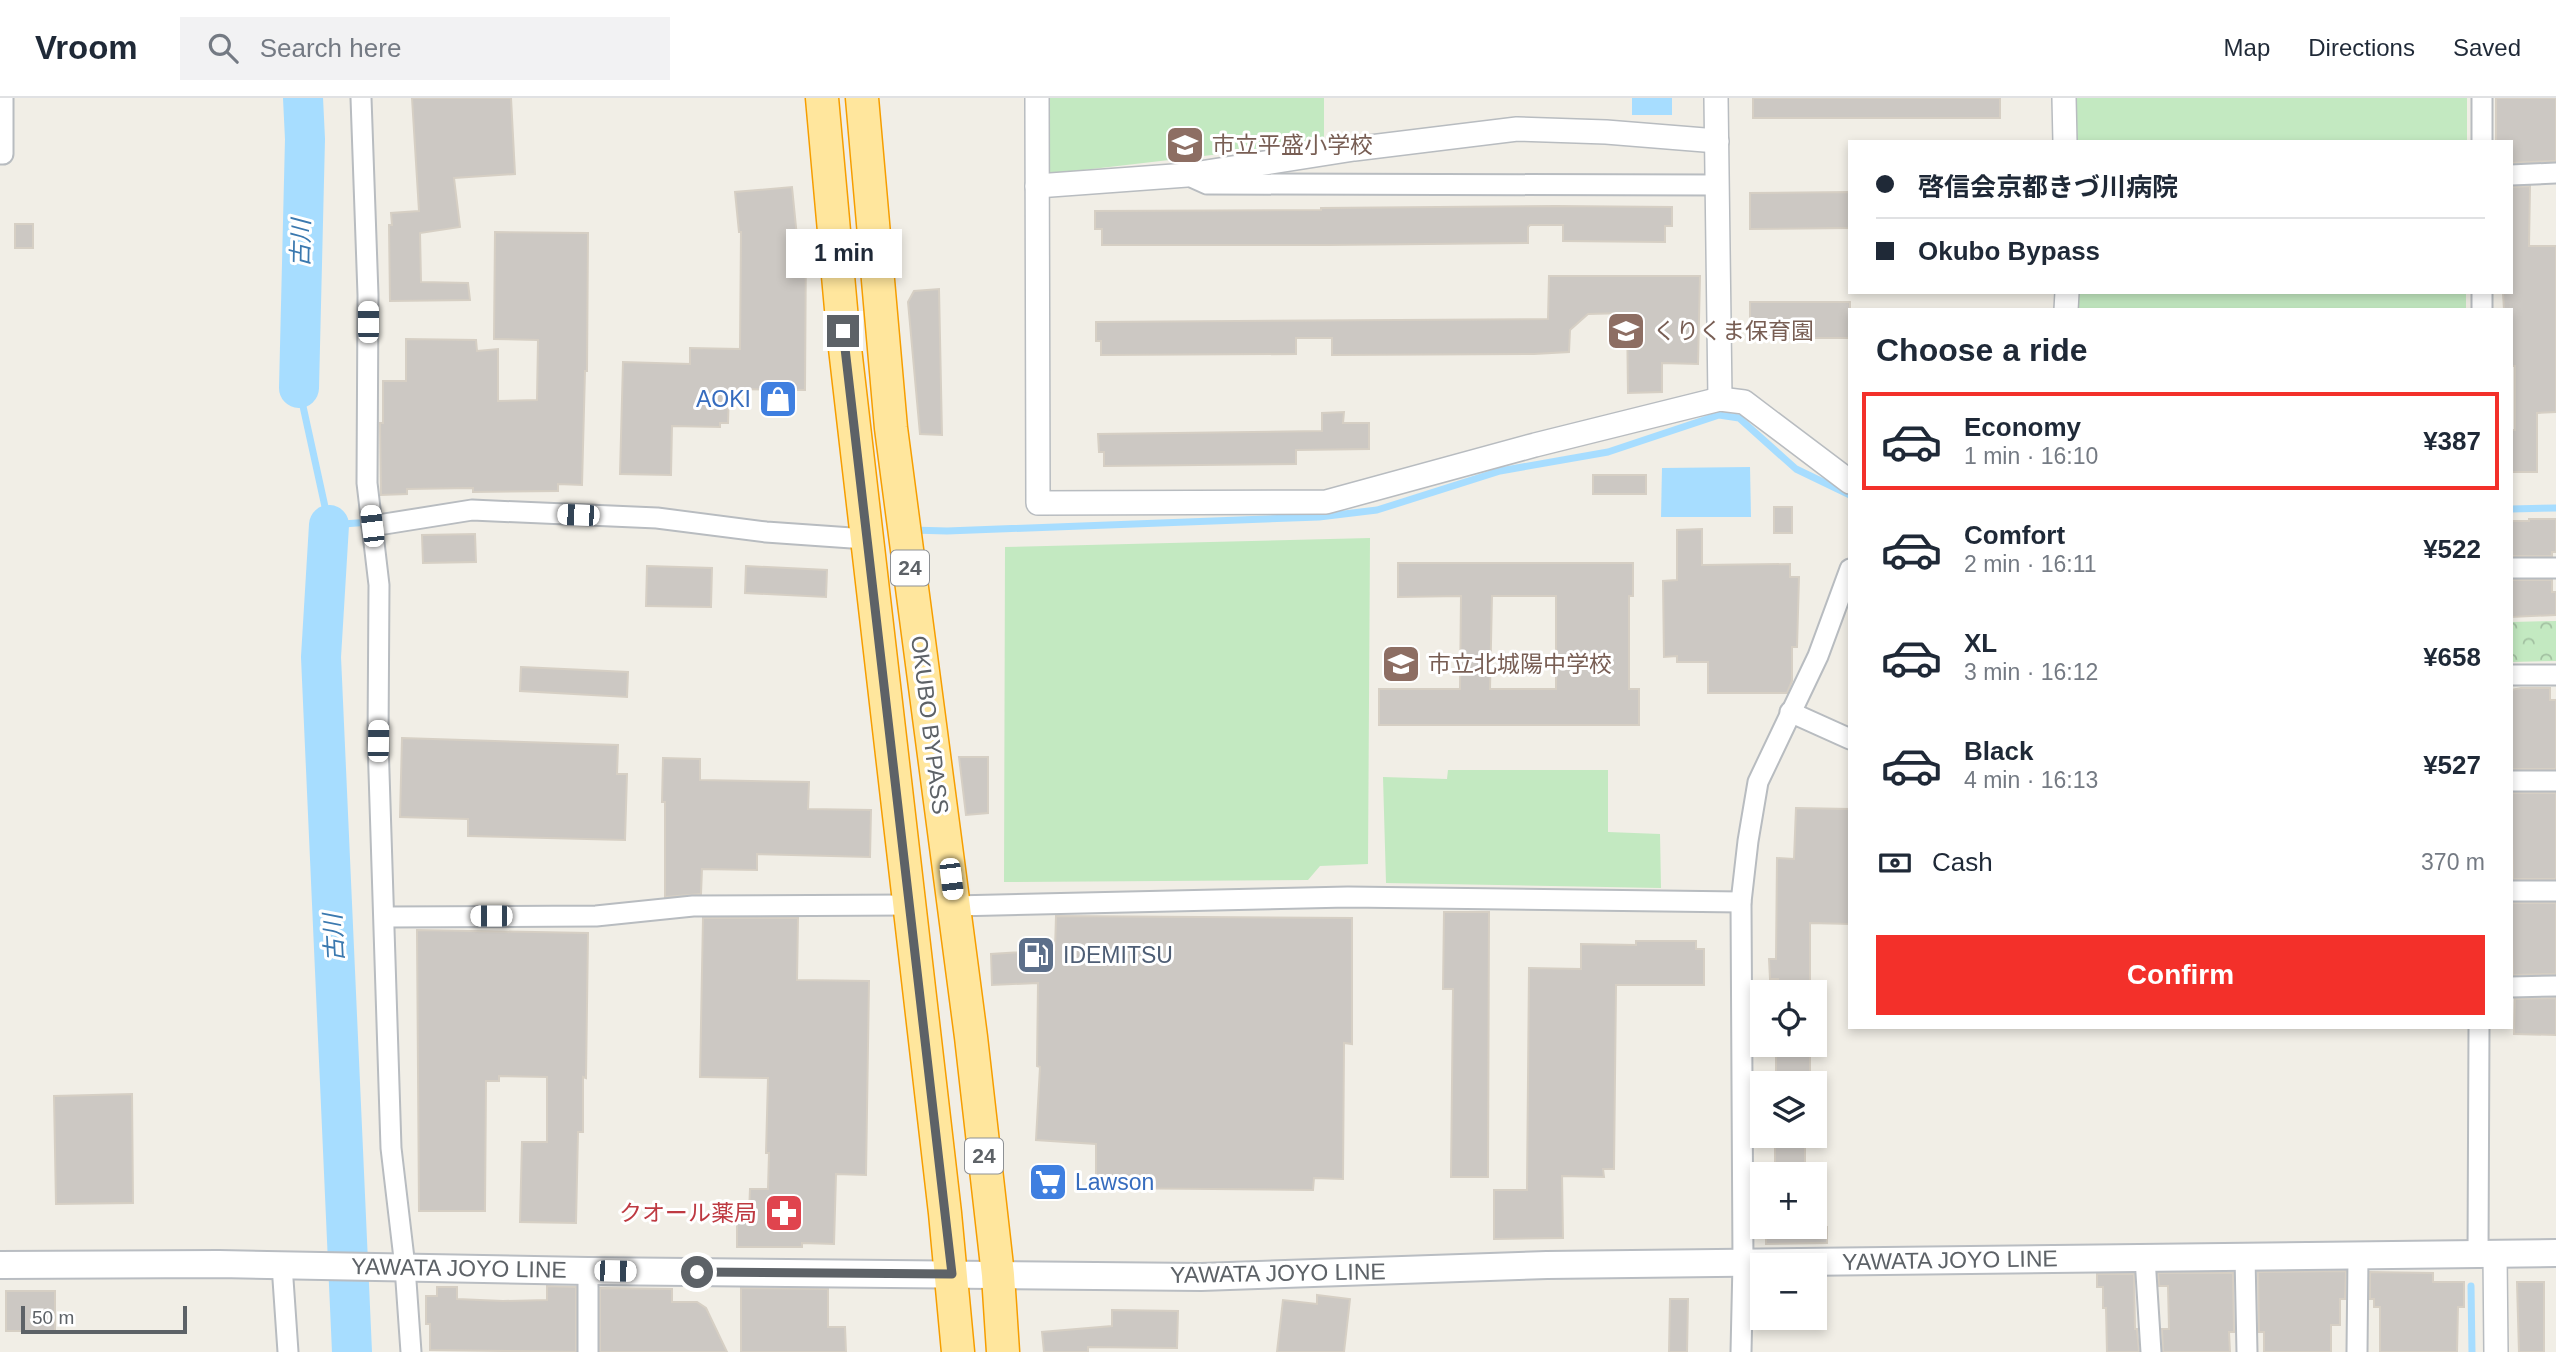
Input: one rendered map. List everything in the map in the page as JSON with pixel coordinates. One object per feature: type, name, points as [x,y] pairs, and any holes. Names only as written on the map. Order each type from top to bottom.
[{"type":"highway","name":"OKUBO BYPASS","points":[[822,98],[843,331],[952,1274],[958,1352]]},
{"type":"highway","name":"OKUBO BYPASS","points":[[862,98],[891,428],[954,906],[998,1275],[1003,1352]]},
{"type":"main road","name":"YAWATA JOYO LINE","points":[[0,1265],[290,1265],[588,1271],[1201,1276],[1547,1265],[2556,1253]]},
{"type":"street","points":[[0,154],[3,154],[3,98]]},
{"type":"street","points":[[361,98],[368,295],[367,483],[379,585],[378,741],[391,1148],[397,1267],[411,1352]]},
{"type":"street","points":[[1037,98],[1038,503],[1326,502],[1535,445],[1720,399],[1744,402],[1848,480]]},
{"type":"street","points":[[1716,98],[1720,399]]},
{"type":"street","points":[[2064,98],[2065,140]]},
{"type":"street","points":[[2482,98],[2482,140]]},
{"type":"street","points":[[1037,186],[1187,175],[1354,149],[1517,129],[1606,132],[1717,141]]},
{"type":"street","points":[[2513,175],[2556,173]]},
{"type":"street","points":[[1187,175],[1207,184],[1717,185]]},
{"type":"street","points":[[372,526],[472,510],[657,518],[766,532],[866,539]]},
{"type":"street","points":[[2513,568],[2556,568]]},
{"type":"street","points":[[1741,1352],[1741,902],[1748,841],[1758,782],[1818,656],[1848,574]]},
{"type":"street","points":[[2513,675],[2556,675]]},
{"type":"street","points":[[1790,712],[1848,738]]},
{"type":"street","points":[[2513,781],[2556,781]]},
{"type":"street","points":[[2513,891],[2556,891]]},
{"type":"street","points":[[954,906],[1348,897],[1741,902]]},
{"type":"street","points":[[385,917],[596,916],[693,906],[908,905]]},
{"type":"street","points":[[2513,987],[2556,986]]},
{"type":"street","points":[[2479,1029],[2487,1254],[2496,1352]]},
{"type":"street","points":[[2357,1352],[2358,1255]]},
{"type":"street","points":[[2245,1257],[2247,1352]]},
{"type":"street","points":[[2146,1258],[2151,1352]]},
{"type":"street","points":[[288,1352],[290,1265]]},
{"type":"street","points":[[588,1271],[588,1352]]},
{"type":"green space","points":[[1049,98],[1324,98],[1324,142],[1049,174]]},
{"type":"green space","points":[[2076,98],[2467,98],[2467,140],[2077,140]]},
{"type":"green space","points":[[2079,294],[2466,294],[2466,308],[2079,308]]},
{"type":"green space","points":[[1370,538],[1368,864],[1320,866],[1308,880],[1004,882],[1005,547]]},
{"type":"green space","points":[[2556,621],[2556,661],[2513,662],[2513,622]]},
{"type":"green space","points":[[1448,770],[1608,770],[1608,832],[1660,834],[1661,888],[1386,883],[1383,777],[1447,779]]},
{"type":"water","points":[[1632,98],[1672,98],[1672,115],[1632,115]]},
{"type":"water","points":[[1750,467],[1751,517],[1661,517],[1662,468]]},
{"type":"building","points":[[412,98],[511,98],[515,174],[454,178],[460,227],[420,233],[421,282],[468,283],[470,300],[390,301],[391,213],[419,211]]},
{"type":"building","points":[[1753,98],[2000,98],[2000,118],[1753,118]]},
{"type":"building","points":[[2496,98],[2556,98],[2556,161],[2513,163],[2513,140],[2496,140]]},
{"type":"building","points":[[2530,186],[2529,246],[2556,246],[2556,412],[2537,413],[2537,472],[2513,472],[2513,308],[2504,308],[2503,294],[2513,294],[2513,187]]},
{"type":"building","points":[[792,187],[797,237],[806,237],[805,390],[729,389],[728,423],[720,423],[720,427],[672,426],[671,475],[620,474],[623,362],[690,364],[690,348],[740,349],[741,232],[735,192]]},
{"type":"building","points":[[1848,192],[1848,228],[1750,229],[1750,193]]},
{"type":"building","points":[[1672,207],[1672,226],[1665,226],[1665,242],[1563,241],[1563,225],[1530,225],[1528,243],[1329,245],[1102,245],[1102,229],[1095,229],[1095,211]]},
{"type":"building","points":[[15,224],[33,224],[33,248],[15,248]]},
{"type":"building","points":[[495,232],[588,233],[587,371],[582,485],[558,484],[558,491],[473,492],[473,488],[407,489],[407,494],[381,495],[380,423],[383,423],[383,381],[406,381],[406,339],[476,340],[477,351],[498,349],[498,401],[537,400],[538,340],[494,339]]},
{"type":"building","points":[[1549,276],[1700,276],[1698,364],[1662,363],[1662,392],[1628,393],[1627,313],[1588,314],[1570,330],[1569,352],[1534,354],[1332,355],[1332,338],[1296,338],[1296,354],[1101,355],[1101,341],[1096,341],[1096,322],[1548,319]]},
{"type":"building","points":[[939,289],[942,435],[920,434],[908,302],[914,291]]},
{"type":"building","points":[[1750,302],[1850,302],[1848,338],[1750,338]]},
{"type":"building","points":[[1344,412],[1343,423],[1369,423],[1369,449],[1296,450],[1296,464],[1104,466],[1104,452],[1099,452],[1098,434],[1322,431],[1322,413]]},
{"type":"building","points":[[1593,475],[1646,475],[1646,494],[1593,494]]},
{"type":"building","points":[[1774,507],[1792,507],[1792,533],[1774,533]]},
{"type":"building","points":[[2556,519],[2556,552],[2552,552],[2552,556],[2513,556],[2513,521]]},
{"type":"building","points":[[1702,529],[1702,565],[1790,564],[1790,577],[1799,577],[1797,647],[1792,647],[1792,681],[1787,693],[1708,693],[1708,662],[1677,662],[1677,656],[1664,657],[1663,581],[1677,580],[1677,530]]},
{"type":"building","points":[[475,534],[476,562],[423,563],[422,535]]},
{"type":"building","points":[[1398,563],[1633,563],[1633,596],[1629,596],[1629,689],[1639,689],[1639,725],[1379,725],[1379,689],[1460,689],[1461,596],[1398,597]],"holes":[[[1492,596],[1556,596],[1556,689],[1490,689]]]},
{"type":"building","points":[[647,566],[712,568],[711,607],[646,606]]},
{"type":"building","points":[[746,566],[827,570],[826,597],[745,593]]},
{"type":"building","points":[[2513,580],[2552,580],[2552,592],[2556,592],[2556,615],[2513,617]]},
{"type":"building","points":[[521,667],[628,672],[627,697],[520,691]]},
{"type":"building","points":[[2550,688],[2550,700],[2556,700],[2556,769],[2513,769],[2513,690]]},
{"type":"building","points":[[402,738],[618,745],[617,774],[627,774],[625,840],[468,836],[468,819],[400,817]]},
{"type":"building","points":[[959,757],[988,757],[988,813],[966,815]]},
{"type":"building","points":[[663,758],[700,759],[700,780],[809,782],[808,809],[871,810],[870,857],[757,854],[757,870],[702,869],[701,894],[665,897]]},
{"type":"building","points":[[2513,793],[2556,793],[2556,879],[2513,879]]},
{"type":"building","points":[[1796,808],[1848,809],[1848,924],[1810,923],[1810,980],[1770,979],[1769,959],[1776,959],[1777,858],[1794,859]]},
{"type":"building","points":[[2513,903],[2556,903],[2556,974],[2513,975]]},
{"type":"building","points":[[1444,912],[1489,912],[1488,1177],[1451,1177],[1453,989],[1443,989]]},
{"type":"building","points":[[1056,916],[1352,918],[1352,1044],[1344,1043],[1343,1179],[1314,1178],[1313,1190],[1096,1188],[1096,1144],[1036,1140],[1040,1067],[1037,1066],[1038,983],[992,985],[991,954],[1055,950]]},
{"type":"building","points":[[703,918],[798,918],[797,980],[869,981],[866,1175],[836,1174],[834,1244],[737,1247],[737,1212],[749,1213],[750,1189],[768,1189],[768,1078],[700,1077]]},
{"type":"building","points":[[417,930],[588,933],[586,1078],[583,1077],[583,1132],[578,1132],[576,1223],[520,1222],[522,1142],[547,1142],[547,1077],[499,1076],[499,1081],[486,1081],[485,1211],[419,1211]]},
{"type":"building","points":[[1636,941],[1696,941],[1696,949],[1704,949],[1704,985],[1616,985],[1614,1169],[1603,1169],[1604,1177],[1562,1176],[1563,1238],[1494,1239],[1494,1190],[1527,1190],[1529,968],[1581,969],[1581,944],[1636,945]]},
{"type":"building","points":[[2556,998],[2556,1035],[2514,1034],[2515,999]]},
{"type":"building","points":[[1776,1057],[1810,1057],[1810,1071],[1776,1071]]},
{"type":"building","points":[[132,1094],[133,1203],[56,1204],[54,1096]]},
{"type":"building","points":[[1775,1148],[1805,1148],[1805,1162],[1775,1162]]},
{"type":"building","points":[[1766,1239],[1827,1239],[1827,1243],[1766,1244]]},
{"type":"building","points":[[2346,1271],[2345,1299],[2340,1299],[2340,1325],[2331,1325],[2331,1352],[2264,1352],[2264,1332],[2259,1332],[2258,1272]]},
{"type":"building","points":[[2370,1272],[2433,1273],[2433,1282],[2464,1282],[2464,1307],[2458,1307],[2457,1352],[2380,1352],[2380,1307],[2374,1307],[2374,1299],[2370,1299]]},
{"type":"building","points":[[2158,1273],[2233,1273],[2234,1332],[2229,1332],[2230,1352],[2163,1352],[2162,1329],[2169,1329],[2168,1286],[2159,1286]]},
{"type":"building","points":[[2097,1274],[2134,1274],[2135,1329],[2139,1352],[2107,1352],[2106,1308],[2103,1308],[2103,1287],[2097,1287]]},
{"type":"building","points":[[2517,1282],[2544,1282],[2544,1352],[2519,1352]]},
{"type":"building","points":[[547,1286],[576,1287],[576,1352],[430,1350],[426,1296],[437,1296],[437,1287],[457,1287],[457,1299],[503,1301],[547,1300]]},
{"type":"building","points":[[600,1288],[672,1289],[672,1302],[697,1302],[706,1308],[727,1352],[600,1352]]},
{"type":"building","points":[[741,1288],[828,1289],[828,1327],[845,1327],[846,1352],[741,1352]]},
{"type":"building","points":[[6,1291],[55,1291],[55,1331],[6,1331]]},
{"type":"building","points":[[1317,1295],[1350,1299],[1344,1352],[1277,1352],[1283,1300],[1317,1304]]},
{"type":"building","points":[[1670,1299],[1688,1299],[1687,1352],[1669,1352]]},
{"type":"building","points":[[1112,1310],[1178,1311],[1177,1348],[1088,1347],[1088,1352],[1044,1352],[1042,1332],[1112,1326]]},
{"type":"waterway","name":"古川","points":[[299,388],[305,139],[303,98]]},
{"type":"waterway","points":[[299,388],[329,525],[371,522]]},
{"type":"waterway","points":[[911,530],[947,531],[1319,517],[1377,510],[1500,471],[1608,452],[1719,415],[1739,418],[1796,469],[1848,494]]},
{"type":"waterway","points":[[2513,509],[2556,508]]},
{"type":"waterway","name":"古川","points":[[329,525],[321,657],[352,1352]]},
{"type":"waterway","points":[[2471,1286],[2472,1352]]},
{"type":"place","name":"市立平盛小学校","points":[[1185,145]]},
{"type":"place","name":"くりくま保育園","points":[[1626,331]]},
{"type":"place","name":"AOKI","points":[[778,399]]},
{"type":"place","name":"市立北城陽中学校","points":[[1401,664]]},
{"type":"place","name":"IDEMITSU","points":[[1036,955]]},
{"type":"place","name":"Lawson","points":[[1048,1182]]},
{"type":"place","name":"クオール薬局","points":[[784,1213]]},
{"type":"route","points":[[697,1272],[952,1274],[843,331]]}]
